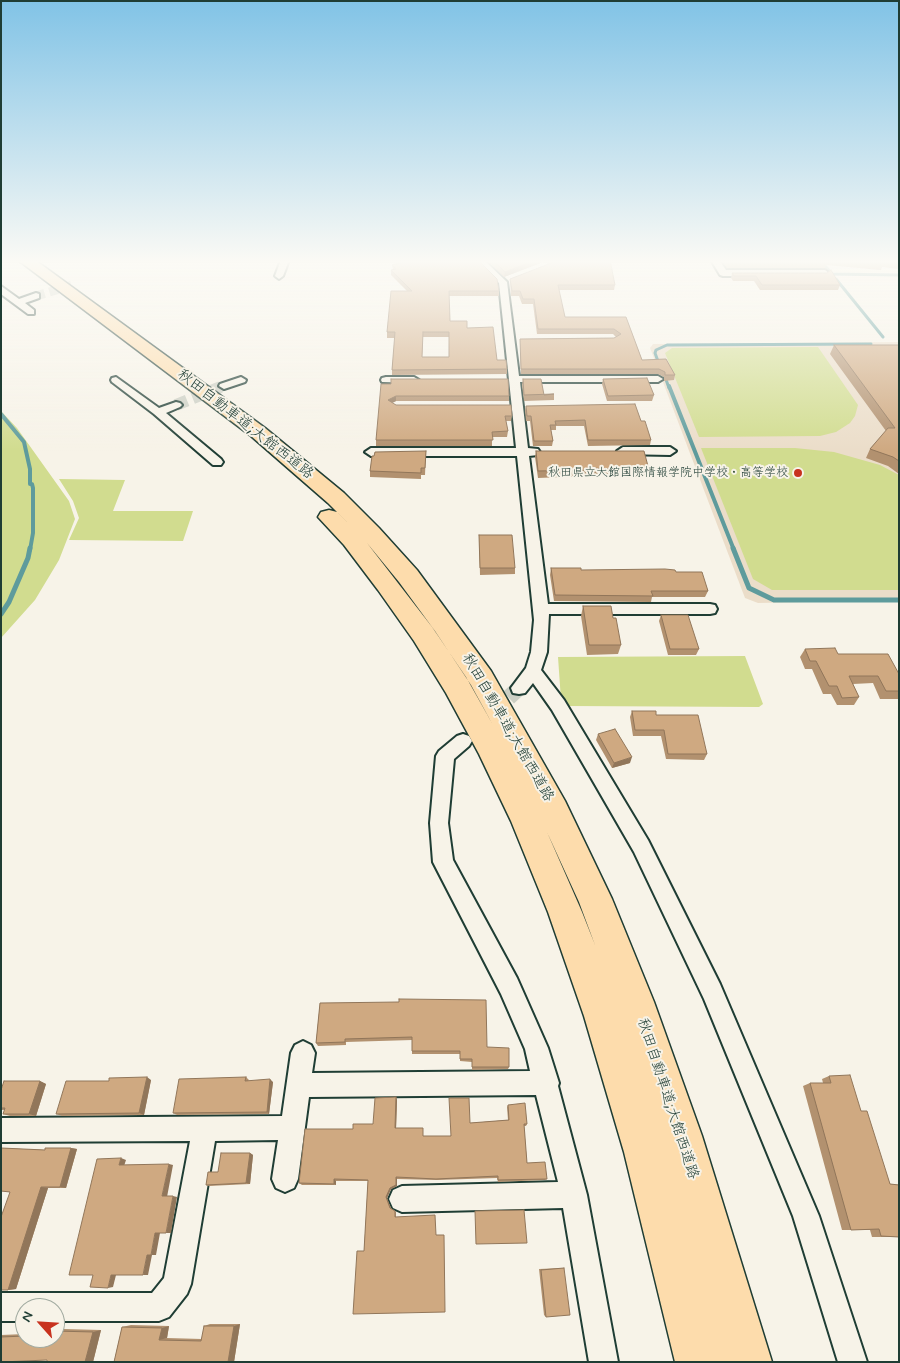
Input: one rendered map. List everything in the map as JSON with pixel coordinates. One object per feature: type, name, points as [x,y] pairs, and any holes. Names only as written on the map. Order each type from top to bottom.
[{"type":"highway","name":"秋田自動車道;大館西道路","points":[[91,324],[200,406],[280,471],[315,503],[352,540],[387,584],[423,634],[456,685],[491,748],[526,819],[568,921],[603,1016],[645,1152],[700,1362]]},
{"type":"highway","name":"秋田自動車道;大館西道路","points":[[111,324],[258,432],[336,498],[371,533],[408,576],[481,678],[516,737],[554,811],[595,899],[635,1002],[681,1136],[748,1362]]},
{"type":"street","points":[[513,324],[515,339],[510,380],[518,406],[542,620],[539,652],[533,670],[519,688]]},
{"type":"street","points":[[510,380],[658,379]]},
{"type":"street","points":[[116,380],[158,412],[217,462]]},
{"type":"street","points":[[224,386],[241,380]]},
{"type":"street","points":[[386,380],[426,380]]},
{"type":"street","points":[[158,412],[176,405]]},
{"type":"street","points":[[611,451],[670,450]]},
{"type":"street","points":[[371,452],[542,452]]},
{"type":"street","points":[[541,609],[710,609]]},
{"type":"street","points":[[533,670],[558,705],[641,846],[712,992],[806,1216],[853,1362]]},
{"type":"street","points":[[463,741],[446,756],[439,823],[443,862],[509,986],[536,1048],[574,1195],[604,1362]]},
{"type":"street","points":[[285,1179],[303,1053]]},
{"type":"street","points":[[298,1085],[546,1083]]},
{"type":"street","points":[[1,1306],[159,1307],[177,1284],[205,1128]]},
{"type":"street","points":[[1,1130],[292,1128]]},
{"type":"street","points":[[402,1199],[574,1195]]},
{"type":"shaded area","name":"秋田県立大館国際情報学院中学校・高等学校","points":[[899,342],[899,600],[758,603],[745,598],[650,348],[653,344]]},
{"type":"green space","points":[[818,347],[858,405],[855,416],[850,423],[836,432],[820,436],[699,437],[665,353],[672,348]]},
{"type":"green space","points":[[1,411],[17,428],[69,501],[75,519],[59,560],[35,600],[1,638]]},
{"type":"green space","points":[[701,448],[795,448],[834,452],[880,465],[899,475],[899,590],[772,590],[753,579]]},
{"type":"green space","points":[[59,479],[125,480],[113,511],[193,511],[183,541],[69,540],[79,518],[73,501]]},
{"type":"green space","points":[[745,656],[763,704],[759,707],[568,706],[561,700],[558,657]]},
{"type":"building","points":[[388,324],[467,324],[467,328],[493,327],[497,360],[506,360],[507,369],[392,370],[395,332],[387,332]],"holes":[[[423,332],[449,332],[449,357],[422,357]]]},
{"type":"building","points":[[537,324],[628,324],[642,360],[666,359],[675,375],[665,375],[665,372],[659,369],[521,369],[520,339],[614,338],[621,334],[614,329],[538,329]]},
{"type":"building","points":[[834,345],[899,345],[899,461],[870,449],[888,428],[895,428]]},
{"type":"building","points":[[647,378],[654,395],[608,396],[603,379]]},
{"type":"building","points":[[391,379],[508,379],[509,396],[396,396],[388,400],[396,405],[511,405],[512,416],[505,416],[508,431],[492,432],[493,440],[376,440],[381,384],[391,384]]},
{"type":"building","points":[[523,379],[541,379],[544,394],[524,395]]},
{"type":"building","points":[[635,404],[641,421],[645,421],[651,440],[588,440],[585,420],[555,421],[556,425],[550,425],[553,441],[534,441],[531,416],[527,416],[526,406]]},
{"type":"building","points":[[426,451],[425,468],[421,468],[421,473],[370,471],[372,456],[374,456],[375,452]]},
{"type":"building","points":[[536,451],[644,451],[649,470],[586,468],[586,470],[538,471]]},
{"type":"building","points":[[479,535],[512,535],[515,568],[480,568]]},
{"type":"building","points":[[551,568],[581,568],[581,570],[665,569],[675,570],[676,572],[702,572],[708,591],[651,591],[653,596],[555,595]]},
{"type":"building","points":[[583,606],[611,606],[613,618],[616,618],[621,645],[589,645]]},
{"type":"building","points":[[661,615],[688,615],[699,649],[670,649]]},
{"type":"building","points":[[835,648],[838,654],[888,654],[899,674],[899,691],[886,691],[878,676],[849,676],[859,697],[842,698],[837,686],[829,686],[816,661],[810,661],[805,649]]},
{"type":"building","points":[[632,711],[656,711],[656,715],[698,715],[707,754],[668,754],[664,730],[635,730]]},
{"type":"building","points":[[615,729],[632,757],[614,763],[598,734]]},
{"type":"building","points":[[399,999],[486,1000],[487,1047],[509,1048],[509,1067],[472,1067],[472,1059],[460,1059],[460,1051],[412,1051],[412,1037],[345,1039],[345,1042],[316,1043],[320,1003],[399,1002]]},
{"type":"building","points":[[850,1075],[861,1111],[867,1111],[890,1184],[899,1185],[899,1237],[881,1236],[879,1229],[851,1230],[810,1083],[831,1083],[829,1076]]},
{"type":"building","points":[[147,1077],[139,1113],[56,1114],[66,1081],[109,1081],[109,1078]]},
{"type":"building","points":[[246,1077],[245,1081],[270,1079],[267,1112],[173,1113],[179,1079]]},
{"type":"building","points":[[4,1081],[40,1081],[29,1114],[3,1114],[5,1108],[1,1108],[1,1090]]},
{"type":"building","points":[[396,1097],[395,1128],[423,1128],[423,1136],[451,1136],[449,1098],[469,1098],[470,1123],[509,1120],[508,1105],[525,1103],[527,1124],[524,1124],[527,1163],[545,1162],[547,1179],[498,1180],[498,1176],[436,1179],[396,1177],[396,1185],[390,1188],[386,1197],[390,1208],[395,1211],[395,1217],[435,1215],[436,1235],[444,1235],[445,1312],[353,1314],[357,1251],[364,1251],[368,1180],[334,1179],[334,1184],[299,1183],[305,1129],[353,1129],[353,1124],[373,1124],[375,1098]]},
{"type":"building","points":[[1,1148],[45,1150],[45,1148],[71,1148],[60,1187],[41,1187],[8,1290],[1,1290],[1,1217],[10,1192],[1,1191]]},
{"type":"building","points":[[221,1153],[250,1153],[246,1183],[206,1185],[208,1172],[218,1172]]},
{"type":"building","points":[[121,1158],[119,1165],[169,1164],[162,1196],[173,1196],[166,1233],[155,1233],[151,1255],[147,1255],[143,1275],[111,1275],[108,1288],[90,1287],[93,1275],[69,1275],[97,1159]]},
{"type":"building","points":[[524,1210],[527,1243],[476,1244],[475,1211]]},
{"type":"building","points":[[564,1268],[570,1315],[546,1317],[541,1270]]},
{"type":"building","points":[[204,1326],[234,1326],[228,1362],[114,1362],[122,1327],[162,1328],[159,1340],[201,1341]]},
{"type":"building","points":[[65,1331],[93,1332],[85,1362],[47,1362],[47,1360],[1,1362],[1,1337],[15,1336],[15,1348],[65,1348]]},
{"type":"waterway","points":[[872,324],[883,337]]},
{"type":"waterway","points":[[659,364],[655,353],[656,350],[667,345],[871,344]]},
{"type":"waterway","points":[[664,374],[669,388]]},
{"type":"waterway","points":[[669,386],[734,550]]},
{"type":"waterway","points":[[1,414],[24,442],[30,469],[30,484],[32,484],[33,488],[33,533],[30,550]]},
{"type":"waterway","points":[[1,614],[9,602],[28,558],[30,548]]},
{"type":"waterway","points":[[733,548],[749,588],[774,600],[899,600]]},
{"type":"tunnel","points":[[176,405],[223,386]]},
{"type":"tunnel","points":[[220,388],[224,386]]},
{"type":"tunnel","points":[[491,714],[519,688]]},
{"type":"place","name":"秋田県立大館国際情報学院中学校・高等学校","points":[[798,473]]}]
